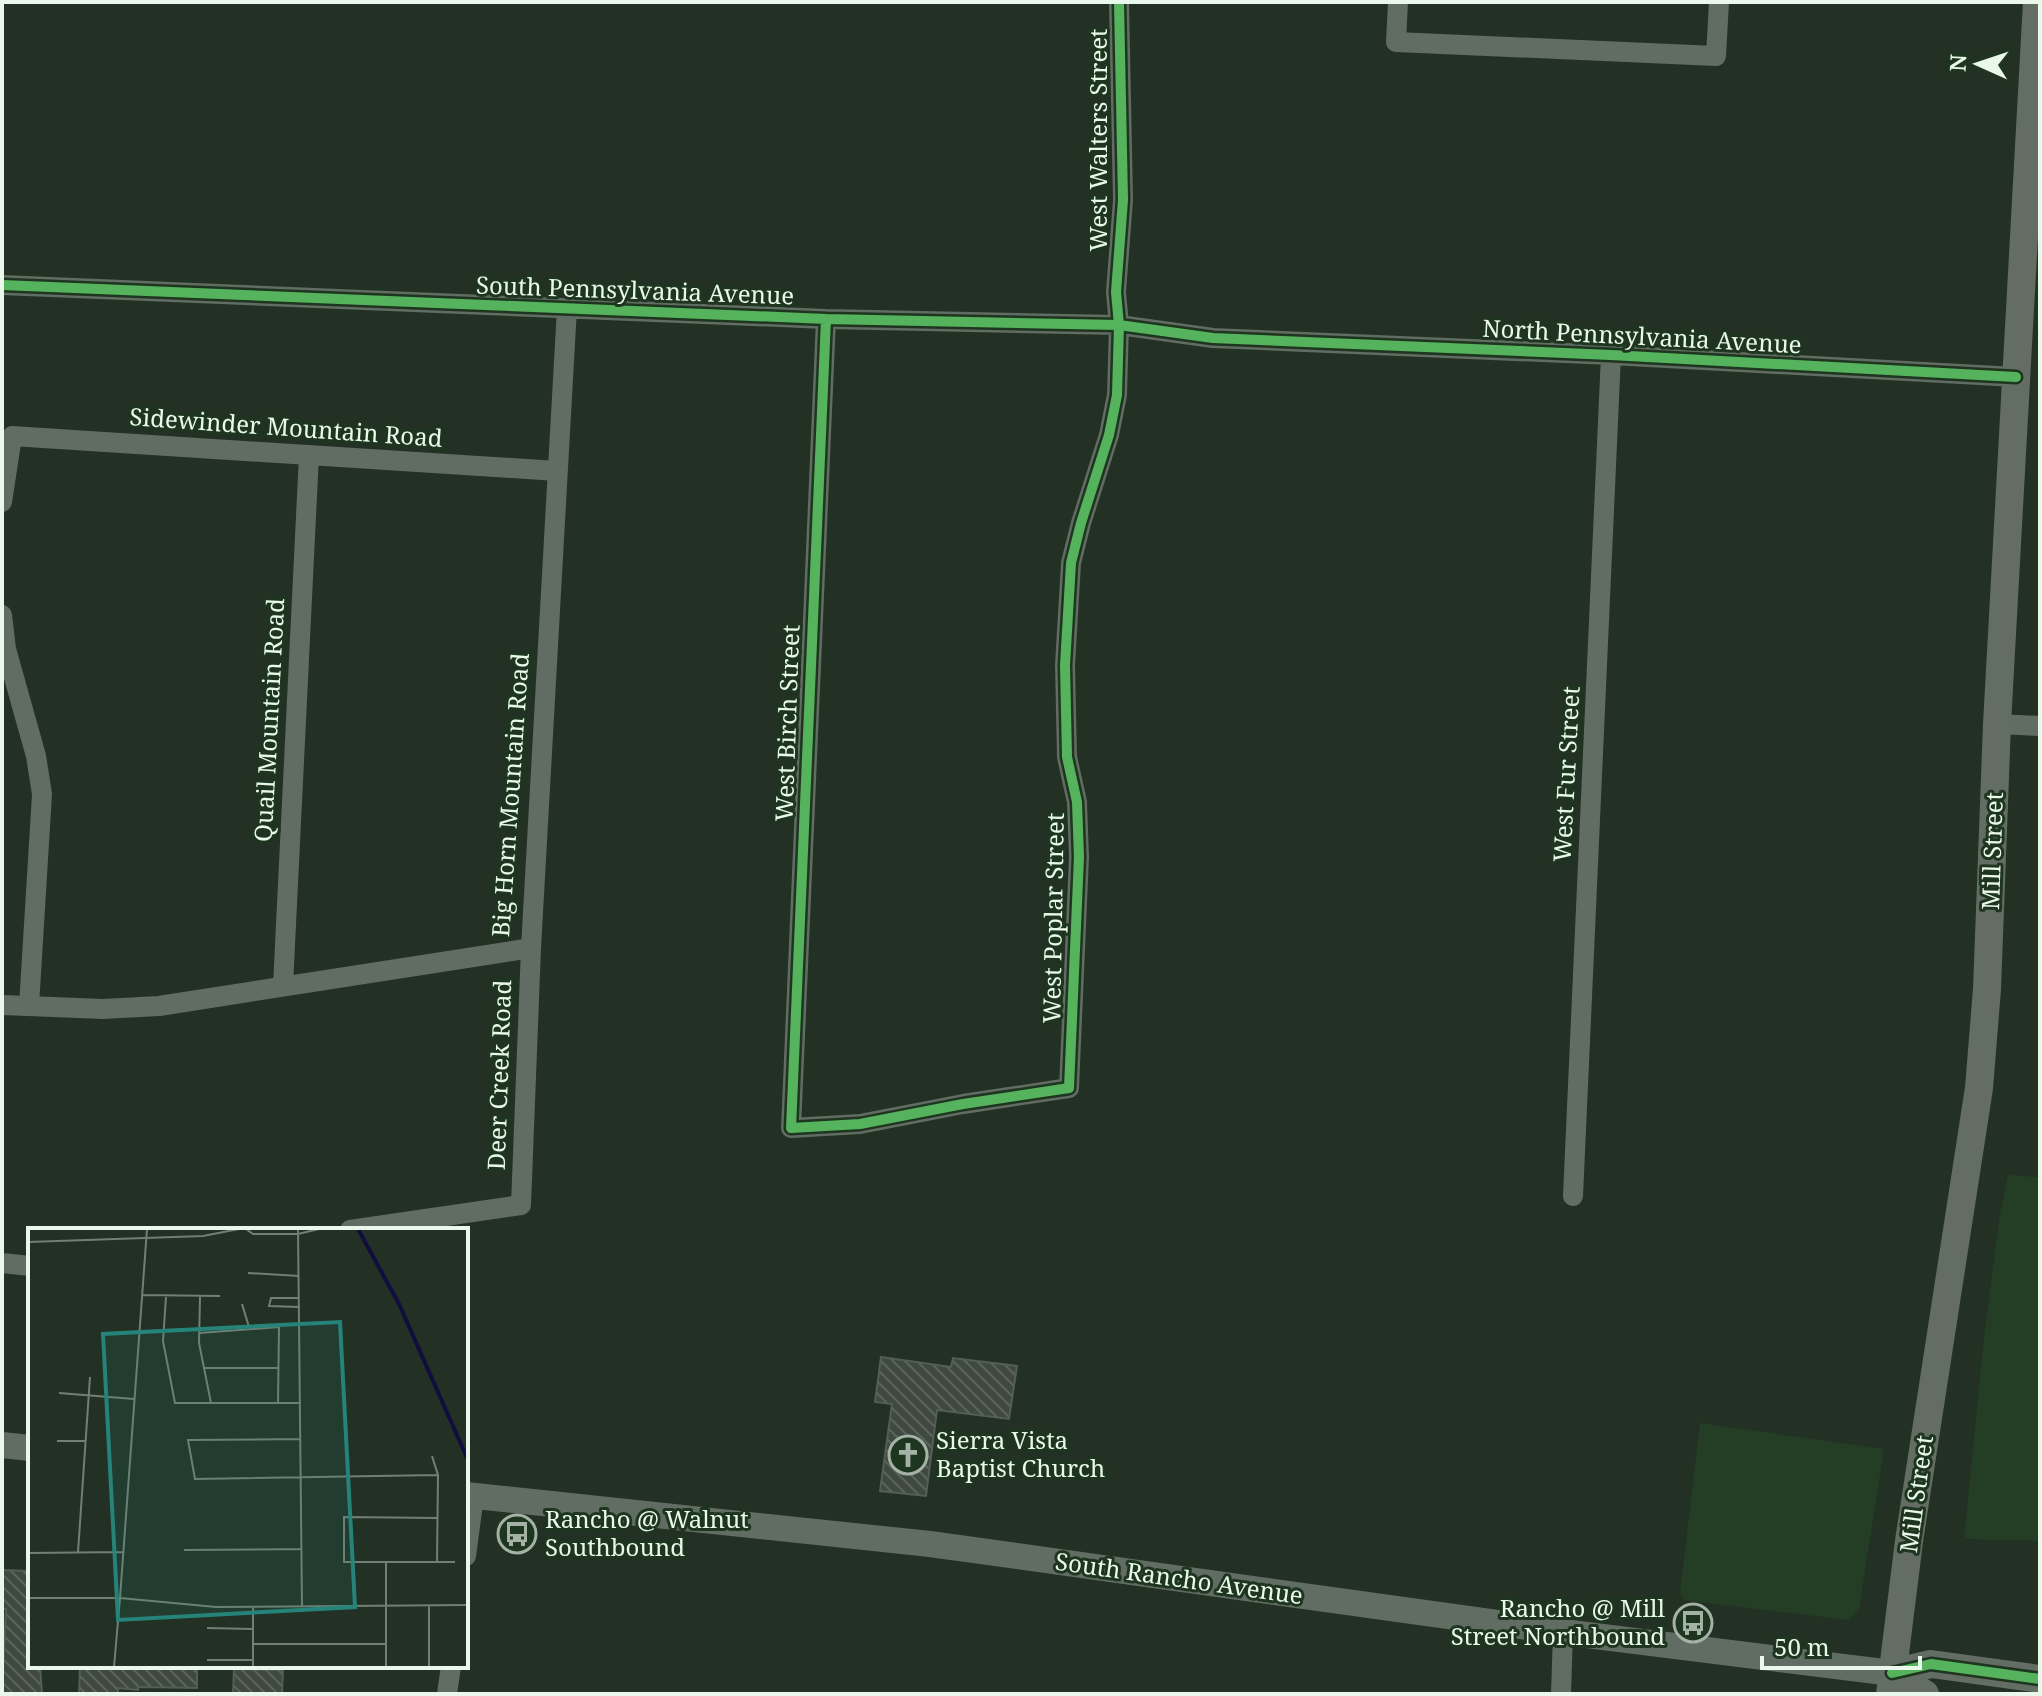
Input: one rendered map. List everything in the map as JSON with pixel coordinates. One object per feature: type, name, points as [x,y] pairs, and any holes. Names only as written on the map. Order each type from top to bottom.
[{"type":"main road","name":"Mill Street","points":[[1891,1684],[1962,1184],[1979,1088],[1987,989],[1997,724],[2037,2]]},
{"type":"main road","points":[[1891,1684],[1931,1664],[2040,1679]]},
{"type":"main road","points":[[1891,1684],[1925,1694]]},
{"type":"street","name":"West Walters Street","points":[[1119,2],[1123,200],[1116,292],[1119,325]]},
{"type":"street","points":[[1398,2],[1396,42],[1716,56],[1719,2]]},
{"type":"street","name":"South Pennsylvania Avenue","points":[[2,285],[826,319],[1119,325],[1213,338],[1266,341]]},
{"type":"street","name":"Big Horn Mountain Road","points":[[2,1005],[103,1009],[159,1006],[531,948],[567,308]]},
{"type":"street","name":"West Birch Street","points":[[826,319],[791,1128],[860,1124],[1069,1088]]},
{"type":"street","name":"West Poplar Street","points":[[1069,1088],[1079,857],[1077,802],[1067,757],[1065,716],[1071,563],[1109,435],[1117,395],[1119,325]]},
{"type":"street","name":"North Pennsylvania Avenue","points":[[1266,341],[1611,355],[2016,377]]},
{"type":"street","name":"West Fur Street","points":[[1573,1196],[1611,355]]},
{"type":"street","name":"Sidewinder Mountain Road","points":[[2,502],[12,436],[557,471]]},
{"type":"street","name":"Quail Mountain Road","points":[[283,986],[309,455]]},
{"type":"street","points":[[2,615],[4,649],[36,756],[42,794],[29,1006]]},
{"type":"street","points":[[1997,724],[2040,726]]},
{"type":"street","name":"Deer Creek Road","points":[[364,1228],[521,1205],[531,948]]},
{"type":"street","points":[[2,1263],[28,1266]]},
{"type":"street","points":[[2,1445],[28,1448]]},
{"type":"street","points":[[468,1526],[470,1495]]},
{"type":"street","name":"South Rancho Avenue","points":[[470,1495],[930,1544],[1563,1632],[1891,1684]]},
{"type":"street","points":[[1561,1694],[1563,1632]]},
{"type":"street","points":[[447,1694],[451,1668]]},
{"type":"shaded area","points":[[2008,1175],[2040,1177],[2040,1541],[1964,1539],[1984,1337]]},
{"type":"shaded area","points":[[1700,1423],[1884,1449],[1859,1609],[1849,1620],[1684,1600],[1680,1593]]},
{"type":"building","name":"Sierra Vista Baptist Church","points":[[881,1357],[951,1367],[953,1358],[1017,1366],[1009,1419],[937,1410],[926,1496],[880,1491],[892,1404],[875,1402]]},
{"type":"building","points":[[2,1570],[28,1571],[28,1668],[40,1668],[42,1694],[2,1694],[6,1609],[2,1609]]},
{"type":"building","points":[[80,1668],[197,1668],[197,1688],[118,1688],[118,1694],[79,1694]]},
{"type":"building","points":[[234,1669],[283,1670],[282,1694],[233,1694]]},
{"type":"cycle path","points":[[826,319],[791,1128],[860,1124],[1069,1088],[1079,857],[1077,802],[1067,757],[1065,665],[1071,563],[1109,435],[1117,395],[1119,325],[1116,292],[1123,200],[1119,2]]},
{"type":"cycle path","points":[[2,285],[826,319],[1119,325],[1213,338],[2016,377]]},
{"type":"cycle path","points":[[1892,1673],[1931,1664],[2040,1679]]},
{"type":"place","name":"Sierra Vista Baptist Church","points":[[908,1455]]},
{"type":"place","name":"Rancho @ Walnut Southbound","points":[[517,1534]]},
{"type":"place","name":"Rancho @ Mill Street Northbound","points":[[1693,1623]]}]
